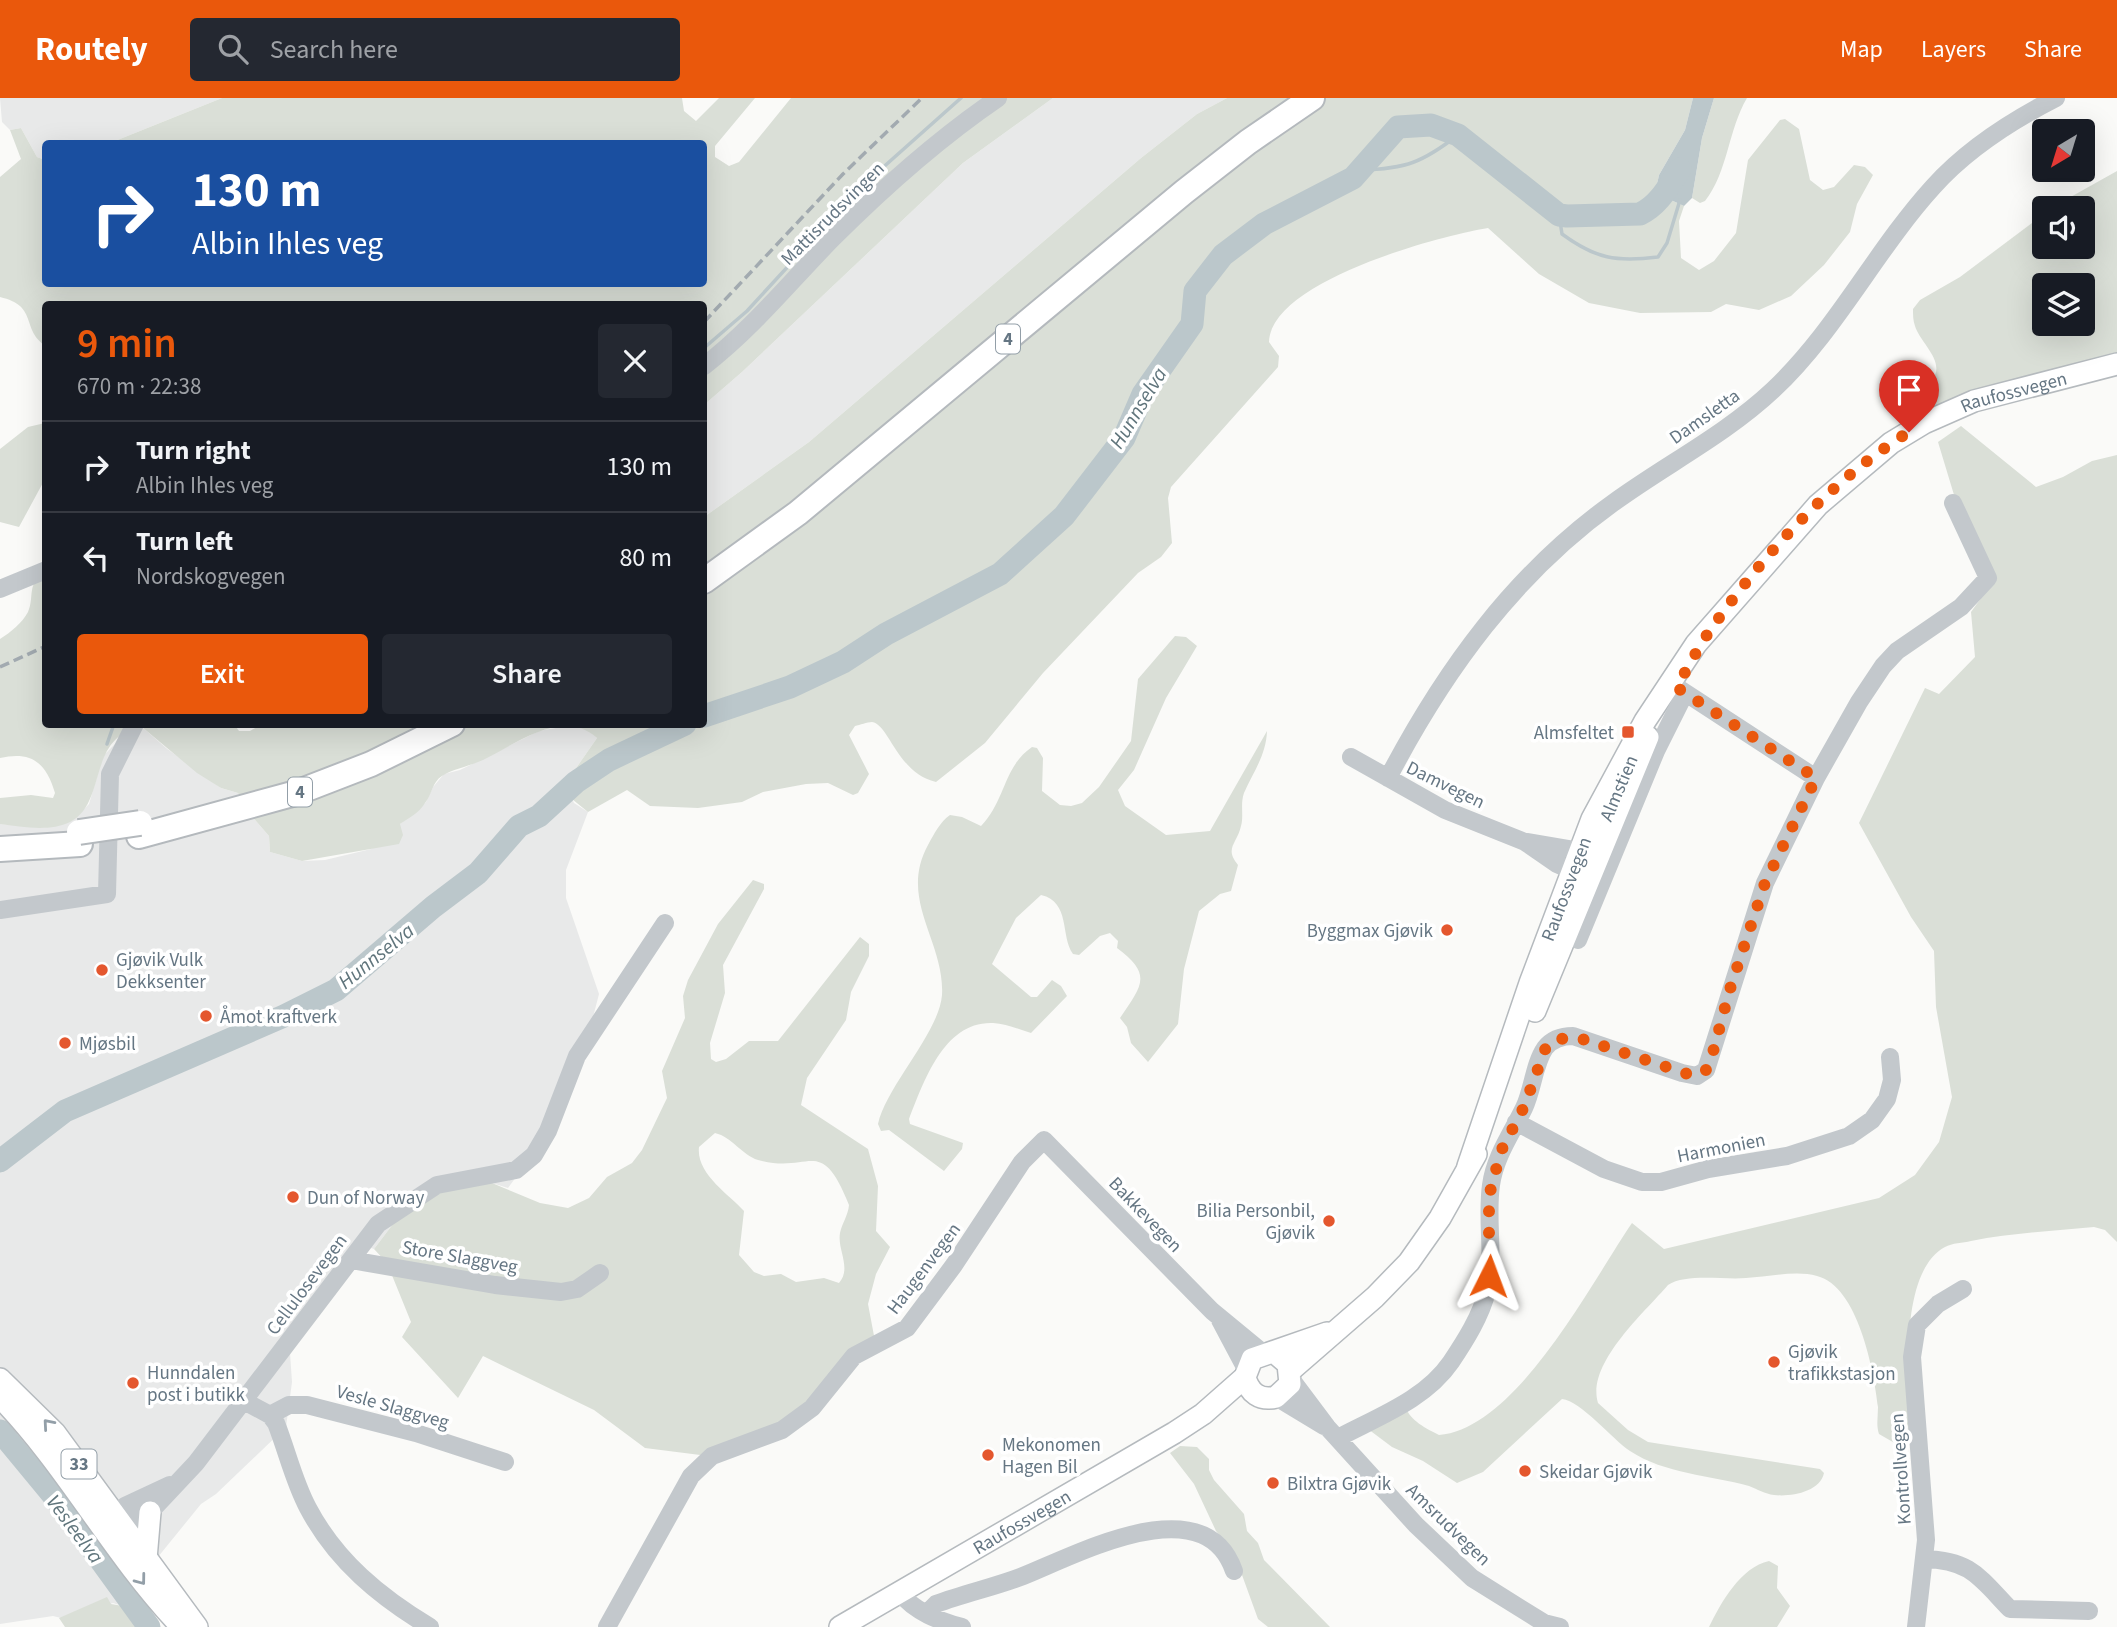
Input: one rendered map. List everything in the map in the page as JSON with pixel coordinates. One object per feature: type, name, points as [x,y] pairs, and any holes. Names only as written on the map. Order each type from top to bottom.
[{"type":"highway","name":"4","points":[[707,565],[807,492],[1168,190],[1244,130],[1291,98]]},
{"type":"highway","name":"4","points":[[707,579],[798,513],[1184,192],[1248,142],[1312,98]]},
{"type":"highway","name":"4","points":[[140,829],[293,782],[369,752],[418,728]]},
{"type":"highway","name":"4","points":[[0,849],[140,829],[296,793],[371,764],[444,728]]},
{"type":"highway","name":"4","points":[[0,838],[79,838]]},
{"type":"main road","name":"Raufossvegen","points":[[1203,1414],[1286,1390],[1291,1375],[1332,1332],[1375,1297],[1409,1262],[1440,1218],[1483,1139],[1584,865],[1650,733],[1677,687],[1696,644],[1707,635],[1763,564],[1818,505],[1891,443],[1924,423],[1974,401],[2117,364]]},
{"type":"main road","name":"Raufossvegen","points":[[840,1627],[1203,1414],[1245,1373],[1252,1359],[1332,1332]]},
{"type":"main road","points":[[1269,1353],[1285,1359],[1291,1375]]},
{"type":"main road","points":[[1245,1373],[1250,1390],[1268,1397]]},
{"type":"main road","name":"33","points":[[0,1380],[33,1408],[55,1433],[114,1523],[145,1585],[182,1627]]},
{"type":"main road","name":"33","points":[[0,1397],[146,1559],[197,1627]]},
{"type":"main road","points":[[146,1559],[150,1512]]},
{"type":"street","name":"Mattisrudsvingen","points":[[707,363],[767,310],[831,240],[892,181],[998,98]]},
{"type":"street","name":"Damsletta","points":[[1388,778],[1462,655],[1528,575],[1564,540],[1611,504],[1734,422],[1774,389],[1808,352],[1933,186],[1983,141],[2056,98]]},
{"type":"street","points":[[1333,1433],[1415,1397],[1435,1382],[1474,1323],[1485,1298],[1489,1276],[1491,1181],[1507,1135],[1524,1107],[1542,1055],[1552,1041],[1568,1036],[1579,1038],[1694,1076],[1706,1070],[1765,883],[1816,778],[1868,685],[1883,666],[1912,640],[1973,597],[1988,578],[1953,503]]},
{"type":"street","points":[[0,589],[42,572]]},
{"type":"street","points":[[1677,687],[1816,778]]},
{"type":"street","name":"Almstien","points":[[1578,940],[1656,751],[1677,687]]},
{"type":"street","points":[[0,910],[107,894],[110,774],[133,728]]},
{"type":"street","name":"Damvegen","points":[[1351,757],[1445,810],[1584,865]]},
{"type":"street","name":"Cellulosevegen","points":[[114,1523],[150,1512],[173,1484],[196,1463],[378,1224],[437,1185],[516,1170],[534,1155],[548,1131],[577,1056],[665,923]]},
{"type":"street","name":"Harmonien","points":[[1516,1122],[1604,1169],[1642,1182],[1661,1182],[1708,1168],[1787,1156],[1849,1136],[1872,1120],[1887,1099],[1892,1080],[1890,1057]]},
{"type":"street","name":"Bakkevegen","points":[[1044,1140],[1219,1317],[1269,1353]]},
{"type":"street","name":"Haugenvegen","points":[[607,1627],[620,1600],[702,1463],[712,1456],[782,1430],[812,1408],[854,1356],[907,1328],[954,1265],[1022,1162],[1044,1140]]},
{"type":"street","name":"Store Slaggveg","points":[[351,1260],[481,1283],[561,1292],[576,1289],[600,1273]]},
{"type":"street","name":"Kontrollvegen","points":[[1916,1627],[1926,1540],[1912,1357],[1917,1325],[1938,1304],[1963,1289]]},
{"type":"street","name":"Bakkevegen","points":[[1219,1317],[1245,1373]]},
{"type":"street","name":"Amsrudvegen","points":[[1291,1375],[1333,1433],[1416,1525],[1472,1578],[1544,1623],[1560,1627]]},
{"type":"street","name":"Amsrudvegen","points":[[1268,1397],[1333,1433]]},
{"type":"street","points":[[244,1401],[270,1415],[307,1506],[326,1539],[384,1598],[430,1627]]},
{"type":"street","name":"Vesle Slaggveg","points":[[270,1415],[289,1405],[307,1405],[416,1433],[505,1462]]},
{"type":"street","name":"Cellulosevegen","points":[[114,1523],[173,1484]]},
{"type":"street","points":[[927,1613],[936,1604],[1024,1575],[1087,1547],[1169,1528],[1212,1541],[1226,1552],[1234,1571]]},
{"type":"street","points":[[1924,1559],[1942,1559],[1971,1568],[2010,1609],[2089,1611]]},
{"type":"street","points":[[900,1593],[927,1613],[962,1627]]},
{"type":"shaded area","points":[[0,98],[222,98],[117,140],[42,140],[42,159],[37,157],[21,128],[10,130],[2,122]]},
{"type":"shaded area","points":[[222,98],[682,98],[684,111],[696,121],[719,98],[755,98],[715,146],[715,157],[729,166],[739,162],[791,98],[1053,98],[963,163],[707,402],[707,301],[42,301],[42,343],[33,331],[25,311],[12,301],[0,297],[0,177],[21,159],[10,130],[21,128],[37,157],[42,159],[42,287],[707,287],[707,140],[117,140]]},
{"type":"shaded area","points":[[1053,98],[1227,98],[1197,114],[1141,158],[809,442],[707,515],[707,402],[963,163]]},
{"type":"shaded area","points":[[1227,98],[1693,98],[1685,130],[1659,175],[1656,189],[1662,196],[1684,206],[1679,221],[1681,258],[1699,270],[1714,261],[1736,233],[1748,160],[1780,120],[1785,119],[1799,129],[1810,180],[1823,190],[1834,187],[1854,165],[1865,167],[1873,175],[1857,204],[1850,232],[1824,265],[1791,296],[1759,310],[1726,304],[1711,312],[1640,313],[1589,303],[1539,274],[1488,228],[1398,252],[1326,281],[1297,300],[1277,320],[1269,342],[1279,356],[1278,367],[1171,487],[1168,498],[1172,543],[1161,557],[1138,573],[1043,673],[985,743],[936,782],[912,769],[884,731],[870,722],[855,726],[849,735],[869,774],[858,793],[853,795],[828,783],[806,784],[763,792],[742,802],[698,808],[650,806],[627,790],[588,812],[567,795],[565,784],[597,738],[579,728],[707,728],[707,515],[809,442],[1141,158],[1197,114]]},
{"type":"shaded area","points":[[1693,98],[1714,98],[1702,138],[1692,198],[1684,206],[1662,196],[1656,189],[1659,175],[1685,130]]},
{"type":"shaded area","points":[[1714,98],[1747,98],[1719,177],[1705,201],[1700,203],[1692,198],[1702,138]]},
{"type":"shaded area","points":[[2117,171],[2117,356],[2022,377],[1909,423],[1905,421],[1897,406],[1900,399],[1907,392],[1927,385],[1935,374],[1936,367],[1935,360],[1915,326],[1913,309],[1920,300],[1960,277],[2032,223],[2032,259],[2095,259],[2095,196],[2072,196]]},
{"type":"shaded area","points":[[42,424],[42,485],[19,527],[0,522],[0,449],[28,427]]},
{"type":"shaded area","points":[[1961,426],[2036,487],[2063,477],[2092,461],[2117,455],[2117,1242],[2105,1230],[2094,1227],[1986,1238],[1945,1247],[1930,1261],[1919,1281],[1913,1305],[1908,1361],[1911,1434],[1898,1445],[1879,1434],[1876,1391],[1868,1352],[1853,1312],[1831,1283],[1809,1274],[1791,1274],[1746,1278],[1695,1278],[1668,1285],[1632,1324],[1609,1356],[1597,1388],[1598,1403],[1628,1430],[1648,1442],[1820,1469],[1824,1473],[1817,1485],[1804,1492],[1771,1494],[1734,1482],[1658,1465],[1630,1451],[1578,1406],[1562,1399],[1483,1472],[1457,1483],[1423,1461],[1392,1447],[1360,1423],[1406,1407],[1415,1420],[1439,1435],[1468,1426],[1496,1407],[1524,1381],[1549,1349],[1632,1223],[1664,1249],[1879,1198],[1915,1175],[1939,1142],[1952,1097],[1936,1007],[1934,951],[1911,917],[1859,823],[1925,688],[1939,694],[1975,657],[1971,612],[1984,594],[1938,442]]},
{"type":"shaded area","points":[[42,576],[42,728],[139,728],[124,733],[112,743],[82,813],[70,822],[45,828],[0,824],[0,798],[31,795],[53,798],[55,793],[47,773],[36,761],[20,756],[0,758],[0,639],[26,616],[33,586]]},
{"type":"shaded area","points":[[1175,636],[1186,637],[1197,646],[1166,698],[1134,770],[1118,790],[1125,806],[1166,835],[1210,831],[1267,731],[1262,756],[1243,797],[1242,822],[1232,850],[1238,865],[1231,891],[1220,894],[1199,911],[1184,969],[1178,1024],[1148,1062],[1131,1043],[1127,1027],[1120,1018],[1138,988],[1140,973],[1136,966],[1117,948],[1118,941],[1110,933],[1100,936],[1079,955],[1073,954],[1061,912],[1050,899],[1041,895],[1016,918],[992,964],[1031,997],[1037,997],[1052,980],[1061,986],[1067,996],[1031,1033],[993,1023],[976,1025],[961,1032],[938,1056],[909,1119],[910,1124],[963,1143],[962,1149],[944,1171],[889,1130],[881,1131],[878,1124],[891,1093],[932,1026],[942,995],[941,975],[920,902],[918,884],[920,865],[928,845],[940,825],[950,815],[962,817],[981,826],[995,806],[1015,764],[1032,747],[1037,748],[1043,758],[1042,791],[1060,805],[1082,803],[1099,787],[1131,741],[1138,679]]},
{"type":"shaded area","points":[[131,728],[143,728],[221,788],[238,793],[248,812],[269,836],[270,852],[302,861],[325,860],[371,849],[400,830],[400,824],[426,802],[433,787],[444,774],[460,770],[539,731],[581,728],[597,738],[565,784],[574,803],[588,812],[566,870],[566,898],[599,994],[579,1071],[538,1147],[508,1188],[492,1183],[393,1224],[374,1249],[365,1246],[290,1353],[292,1382],[286,1427],[216,1494],[201,1504],[119,1605],[113,1603],[65,1619],[53,1616],[0,1624],[0,824],[46,827],[73,820],[89,804],[103,756]]},
{"type":"shaded area","points":[[143,728],[237,728],[239,731],[255,728],[551,728],[442,776],[423,807],[400,824],[403,835],[399,844],[302,861],[270,852],[269,836],[248,812],[238,793],[221,788],[197,773]]},
{"type":"shaded area","points":[[753,880],[764,884],[764,889],[723,965],[725,993],[710,1043],[711,1059],[716,1062],[726,1059],[749,1041],[778,1041],[860,937],[869,944],[869,956],[851,992],[846,1020],[807,1078],[801,1105],[868,1149],[878,1186],[876,1231],[890,1247],[876,1274],[868,1304],[875,1341],[812,1411],[716,1457],[645,1448],[594,1410],[483,1356],[458,1398],[402,1337],[411,1322],[387,1263],[374,1249],[393,1224],[425,1193],[492,1183],[540,1203],[568,1208],[589,1198],[607,1177],[632,1163],[642,1150],[667,1098],[662,1071],[685,1018],[683,996],[688,980],[718,924]],"holes":[[[715,1133],[758,1160],[776,1163],[812,1161],[821,1163],[830,1170],[849,1205],[840,1233],[844,1271],[839,1283],[824,1278],[796,1282],[781,1274],[764,1276],[754,1272],[739,1255],[744,1211],[708,1175],[699,1157],[699,1147]]]},
{"type":"shaded area","points":[[1180,1446],[1197,1447],[1209,1459],[1209,1470],[1214,1480],[1244,1514],[1247,1531],[1258,1543],[1264,1560],[1330,1627],[1268,1627],[1258,1619],[1234,1553],[1216,1531],[1194,1484],[1170,1453]]},
{"type":"shaded area","points":[[1769,1561],[1778,1566],[1777,1588],[1790,1606],[1777,1627],[1709,1627],[1726,1597],[1741,1578],[1750,1570]]},
{"type":"shaded area","points":[[107,1597],[111,1604],[129,1607],[156,1627],[65,1627],[59,1618]]},
{"type":"waterway","points":[[707,345],[747,311],[861,187],[961,98]]},
{"type":"waterway","name":"Hunnselva","points":[[707,715],[790,687],[843,662],[886,634],[1000,574],[1064,516],[1124,438],[1143,394],[1192,324],[1195,291],[1223,255],[1264,224],[1353,178],[1398,127],[1431,125],[1458,135],[1559,215],[1640,214],[1658,201],[1680,169]]},
{"type":"waterway","points":[[1361,170],[1402,166],[1424,158],[1458,135]]},
{"type":"waterway","name":"Hunnselva","points":[[1559,215],[1562,234],[1596,254],[1618,259],[1658,257],[1667,243],[1680,200]]},
{"type":"waterway","points":[[107,744],[113,728]]},
{"type":"waterway","name":"Hunnselva","points":[[0,1161],[65,1111],[284,1016],[336,990],[433,907],[478,873],[519,826],[539,816],[576,782],[609,760],[677,728]]},
{"type":"waterway","name":"Vesleelva","points":[[0,1431],[57,1500],[149,1627]]},
{"type":"railway","points":[[707,319],[843,174],[922,98]]},
{"type":"railway","points":[[0,667],[42,648]]},
{"type":"place","name":"Almsfeltet","points":[[1628,732]]},
{"type":"place","name":"Byggmax Gjøvik","points":[[1447,930]]},
{"type":"place","name":"Gjøvik Vulk Dekksenter","points":[[102,970]]},
{"type":"place","name":"Åmot kraftverk","points":[[206,1016]]},
{"type":"place","name":"Mjøsbil","points":[[65,1043]]},
{"type":"place","name":"Dun of Norway","points":[[293,1197]]},
{"type":"place","name":"Bilia Personbil, Gjøvik","points":[[1329,1221]]},
{"type":"place","name":"Gjøvik trafikkstasjon","points":[[1774,1362]]},
{"type":"place","name":"Hunndalen post i butikk","points":[[133,1383]]},
{"type":"place","name":"Mekonomen Hagen Bil","points":[[988,1455]]},
{"type":"place","name":"Skeidar Gjøvik","points":[[1525,1471]]},
{"type":"place","name":"Bilxtra Gjøvik","points":[[1273,1483]]},
{"type":"route","points":[[1489,1276],[1491,1181],[1507,1135],[1524,1107],[1542,1055],[1552,1041],[1573,1036],[1694,1076],[1700,1075],[1710,1063],[1730,989],[1765,883],[1816,778],[1676,687],[1727,607],[1784,540],[1840,484],[1873,456],[1909,432]]}]
